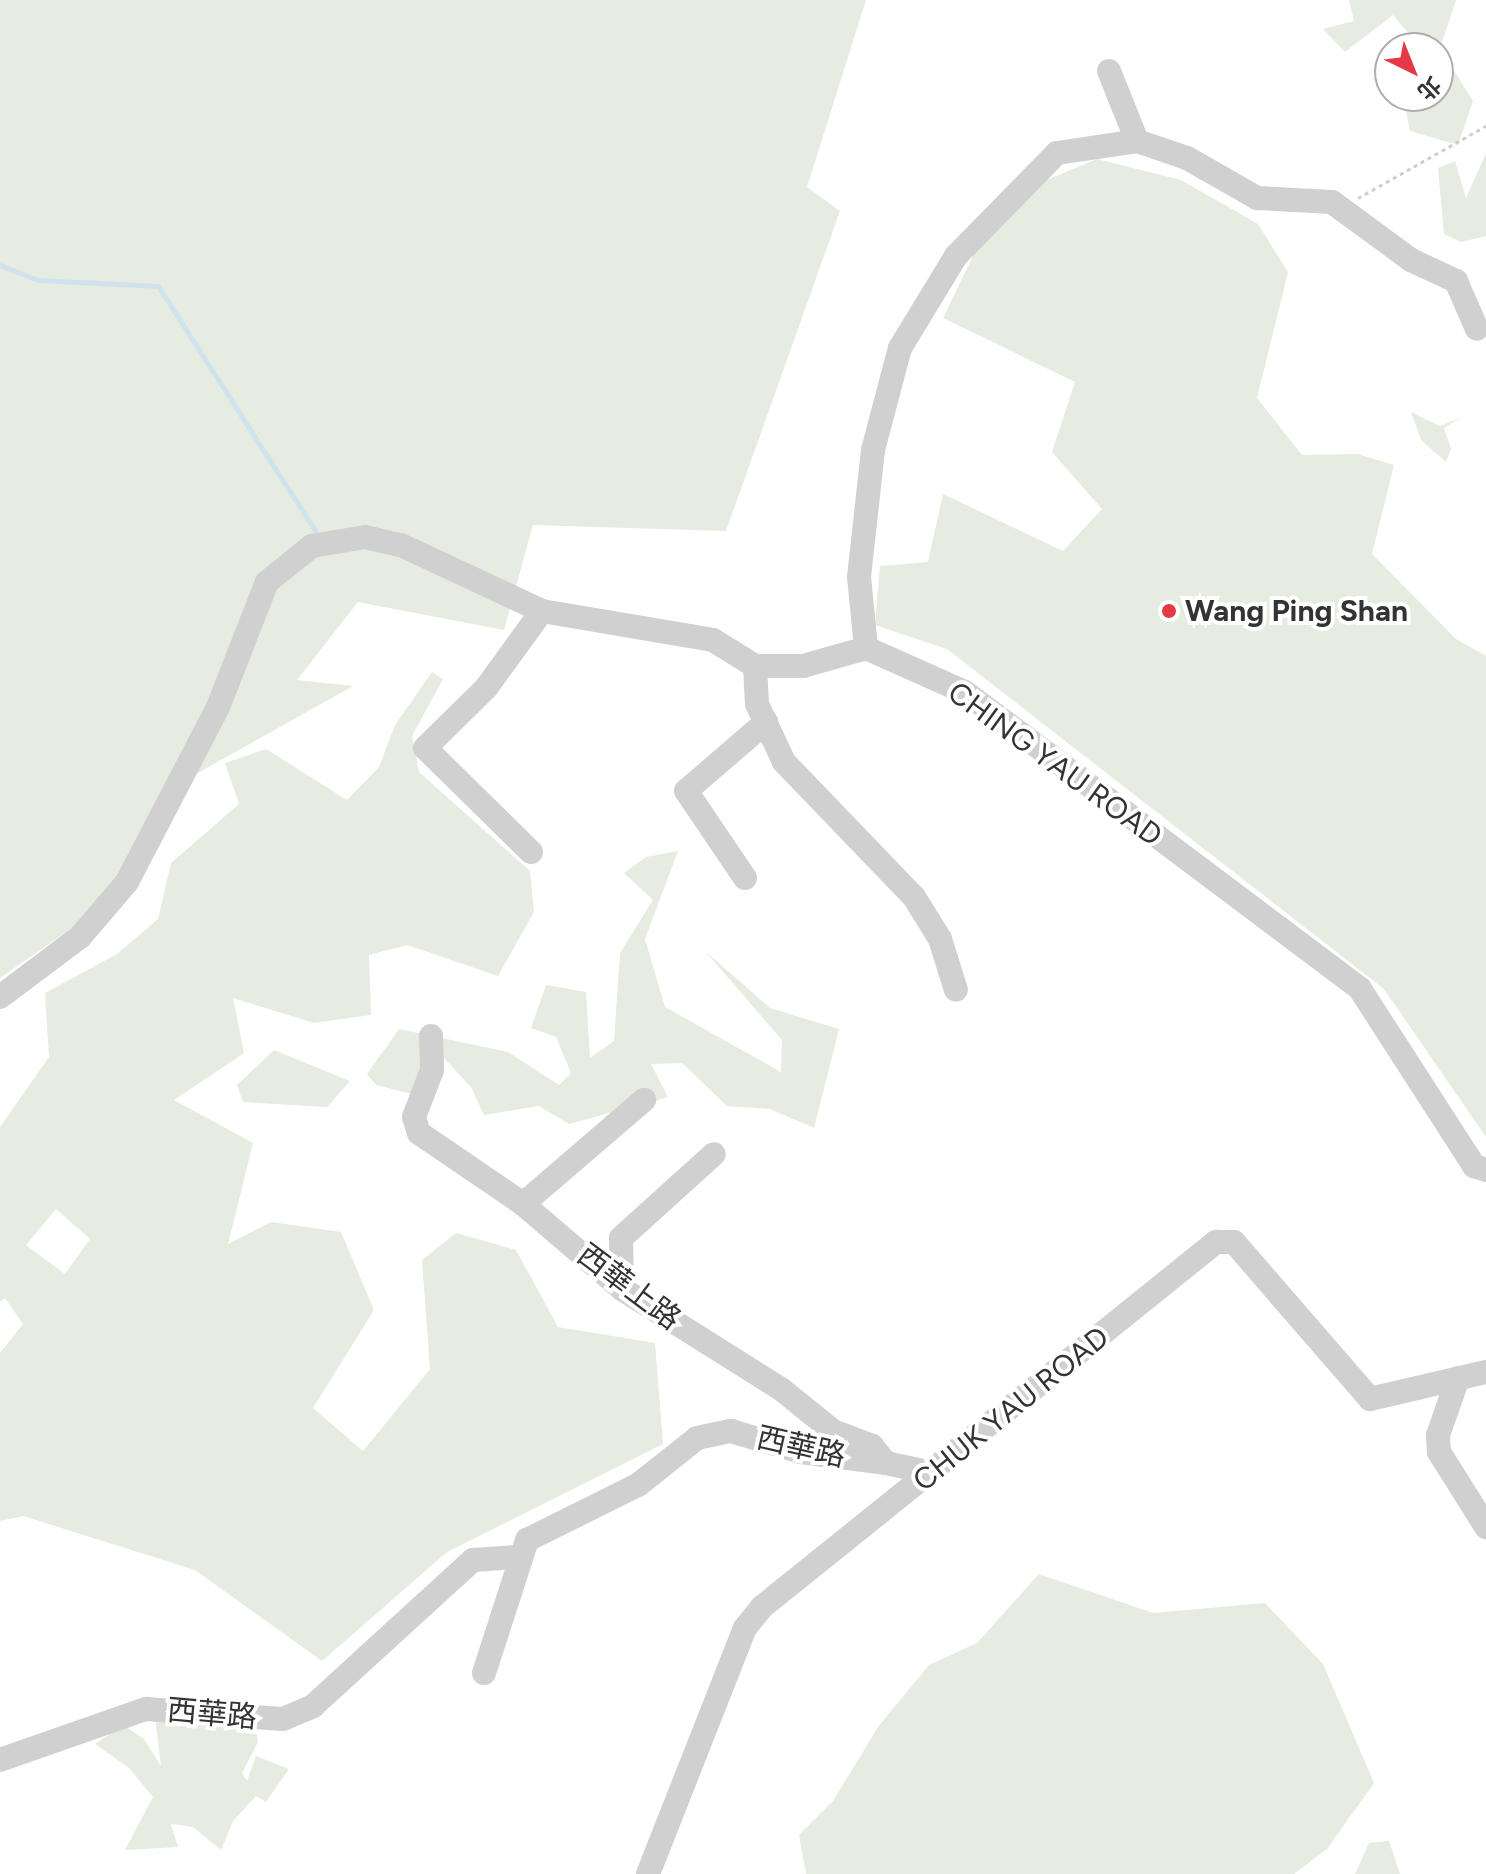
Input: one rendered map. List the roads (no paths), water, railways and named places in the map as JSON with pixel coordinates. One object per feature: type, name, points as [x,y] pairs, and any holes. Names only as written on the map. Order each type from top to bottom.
[{"type":"street","points":[[1109,71],[1137,141]]},
{"type":"street","points":[[0,997],[80,937],[127,882],[218,707],[260,592],[293,557],[333,539],[377,538],[542,611],[713,640],[755,666],[803,666],[866,648],[859,577],[870,482],[900,348],[956,256],[1019,184],[1057,153],[1137,141],[1187,158],[1257,198],[1314,200],[1351,210],[1411,260],[1456,281],[1477,329]]},
{"type":"street","points":[[531,852],[425,748],[486,688],[542,611]]},
{"type":"street","name":"CHING YAU ROAD","points":[[866,648],[965,692],[1360,989],[1474,1166],[1486,1170]]},
{"type":"street","points":[[755,666],[766,722],[817,803],[914,897],[940,939],[956,990]]},
{"type":"street","points":[[745,878],[686,791],[766,722]]},
{"type":"street","name":"西華上路","points":[[431,1036],[432,1070],[414,1117],[419,1133],[523,1204],[622,1289],[781,1389],[833,1431],[872,1446],[886,1463],[932,1473]]},
{"type":"street","points":[[523,1204],[644,1100]]},
{"type":"street","points":[[622,1289],[621,1238],[714,1154]]},
{"type":"street","name":"CHUK YAU ROAD","points":[[648,1874],[745,1628],[932,1473],[1226,1239],[1370,1399],[1486,1372]]},
{"type":"street","points":[[1458,1378],[1438,1435],[1439,1452],[1486,1527]]},
{"type":"street","name":"西華路","points":[[0,1760],[146,1709],[283,1719],[313,1706],[473,1560],[491,1553],[516,1557],[527,1540],[638,1485],[710,1433],[886,1463]]},
{"type":"street","points":[[484,1673],[516,1557]]},
{"type":"waterway","points":[[0,265],[38,280],[158,286],[319,537]]},
{"type":"place","name":"Wang Ping Shan","points":[[1169,611]]}]
